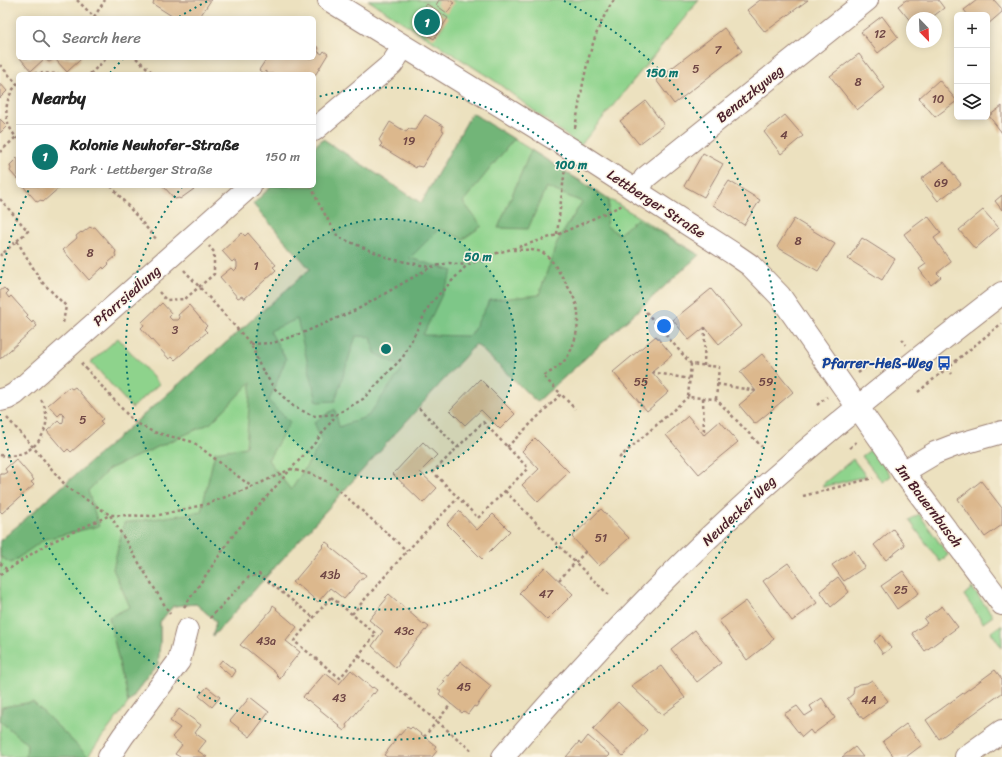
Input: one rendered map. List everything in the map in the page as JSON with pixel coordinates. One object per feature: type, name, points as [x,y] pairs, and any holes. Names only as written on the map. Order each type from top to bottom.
[{"type":"street","name":"Lettberger Straße","points":[[329,0],[632,197],[734,254],[750,265],[780,296],[857,407]]},
{"type":"street","name":"Benatzkyweg","points":[[632,197],[645,178],[867,0]]},
{"type":"street","points":[[316,128],[392,64],[403,47]]},
{"type":"street","name":"Pfarrsiedlung","points":[[4,409],[8,398],[248,188]]},
{"type":"street","name":"Neudecker Weg","points":[[503,757],[561,690],[629,616],[700,547],[780,473],[857,407],[1002,293]]},
{"type":"street","name":"Im Bauernbusch","points":[[857,407],[903,472],[1002,604]]},
{"type":"street","points":[[903,472],[935,453],[953,446],[1002,432]]},
{"type":"street","points":[[109,757],[131,724],[179,662],[187,630]]},
{"type":"street","points":[[966,757],[1002,731]]},
{"type":"path","points":[[77,0],[93,16]]},
{"type":"path","points":[[96,16],[105,0]]},
{"type":"path","points":[[574,129],[591,50],[607,11],[614,0]]},
{"type":"path","points":[[92,72],[106,60]]},
{"type":"path","points":[[138,60],[152,72]]},
{"type":"path","points":[[0,65],[16,82]]},
{"type":"path","points":[[16,85],[8,98],[6,116],[12,132],[16,137]]},
{"type":"path","points":[[0,152],[16,139]]},
{"type":"path","points":[[557,235],[565,167]]},
{"type":"path","points":[[113,188],[157,240]]},
{"type":"path","points":[[312,188],[319,204],[338,237],[391,260],[431,267]]},
{"type":"path","points":[[184,607],[234,534],[314,444],[337,414],[363,399],[403,356],[430,304],[467,265],[497,253],[512,250],[557,235],[632,197]]},
{"type":"path","points":[[0,199],[28,231],[0,254]]},
{"type":"path","points":[[17,241],[41,281],[66,306],[63,322]]},
{"type":"path","points":[[155,288],[166,300],[185,299],[214,274],[214,252],[206,242]]},
{"type":"path","points":[[512,250],[536,251],[545,254],[559,272],[572,295],[578,313],[577,330],[572,345],[565,360],[554,370],[543,376],[575,409]]},
{"type":"path","points":[[251,344],[273,343],[305,332],[358,309],[431,267],[449,263],[467,265]]},
{"type":"path","points":[[180,265],[251,344],[260,366],[274,388],[294,407],[314,416],[337,414]]},
{"type":"path","points":[[646,312],[691,364],[719,367],[716,399]]},
{"type":"path","points":[[918,392],[1002,323]]},
{"type":"path","points":[[704,366],[705,327]]},
{"type":"path","points":[[76,358],[133,421],[153,432],[193,442],[252,488]]},
{"type":"path","points":[[944,363],[952,374]]},
{"type":"path","points":[[688,397],[691,364]]},
{"type":"path","points":[[652,372],[689,379]]},
{"type":"path","points":[[718,384],[756,391]]},
{"type":"path","points":[[507,447],[561,394]]},
{"type":"path","points":[[0,455],[13,456],[21,454],[38,443],[42,435],[46,419],[46,410],[39,397]]},
{"type":"path","points":[[619,458],[688,397],[716,399],[762,447]]},
{"type":"path","points":[[703,398],[704,435]]},
{"type":"path","points":[[419,408],[458,448]]},
{"type":"path","points":[[4,409],[67,487],[110,515],[170,614]]},
{"type":"path","points":[[483,422],[507,447],[528,468],[478,518],[433,472],[483,422]]},
{"type":"path","points":[[0,575],[45,545],[110,515],[155,516],[206,504],[252,488],[291,469],[314,475],[333,485],[407,551]]},
{"type":"path","points":[[803,496],[873,478]]},
{"type":"path","points":[[505,491],[610,596]]},
{"type":"path","points":[[352,614],[407,551],[458,498]]},
{"type":"path","points":[[559,580],[586,551]]},
{"type":"path","points":[[0,563],[7,570]]},
{"type":"path","points":[[210,618],[249,577],[259,574],[314,618]]},
{"type":"path","points":[[331,597],[376,634],[340,678],[294,641],[314,618],[331,597]]},
{"type":"path","points":[[359,656],[471,750]]},
{"type":"path","points":[[424,737],[451,704]]},
{"type":"green space","points":[[368,0],[699,0],[580,146],[495,81]]},
{"type":"green space","points":[[472,113],[699,255],[537,402],[476,344],[213,636],[216,621],[196,604],[173,606],[160,622],[158,664],[87,757],[0,757],[0,541],[310,269],[253,204],[270,188],[316,188],[316,145],[323,139],[421,203]]},
{"type":"green space","points":[[472,113],[514,139],[463,202],[482,226],[463,239],[439,229],[410,258],[453,271],[423,335],[470,336],[490,300],[539,295],[557,242],[582,202],[546,187],[528,229],[498,228],[531,150],[609,200],[606,226],[619,234],[637,219],[699,255],[537,402],[476,344],[213,636],[216,621],[196,604],[173,606],[160,622],[158,664],[128,703],[109,617],[130,607],[113,569],[124,523],[201,512],[215,452],[246,447],[251,382],[211,423],[109,469],[88,491],[99,526],[45,539],[11,563],[0,557],[0,541],[310,269],[253,204],[270,188],[316,188],[316,145],[323,139],[421,203]],"holes":[[[297,319],[317,402],[335,401],[356,336],[371,337],[375,353],[403,368],[368,416],[339,427],[335,409],[314,422],[322,442],[291,490],[268,460],[290,422],[269,401],[286,359],[270,331]]]},
{"type":"green space","points":[[118,338],[159,384],[132,408],[91,362]]},
{"type":"green space","points":[[872,449],[891,476],[882,482],[862,456]]},
{"type":"green space","points":[[853,459],[866,476],[823,487],[823,484]]},
{"type":"green space","points":[[919,514],[948,555],[940,562],[909,520]]},
{"type":"green space","points":[[972,588],[993,616],[983,623],[964,595]]},
{"type":"green space","points":[[1001,625],[1002,626],[1002,648],[991,632]]},
{"type":"green space","points":[[33,702],[88,756],[87,757],[26,757],[27,744],[0,721],[2,707]]},
{"type":"building","points":[[154,0],[211,0],[200,16],[172,16],[153,4]]},
{"type":"building","points":[[439,0],[450,0],[454,3],[447,13],[436,5]]},
{"type":"building","points":[[760,0],[808,0],[765,32],[747,10]]},
{"type":"building","points":[[906,0],[938,0],[944,8],[939,12],[906,12],[906,16],[898,6]]},
{"type":"building","points":[[977,0],[994,0],[1002,9],[1002,12],[990,22],[990,12],[966,12],[964,10]]},
{"type":"building","points":[[427,4],[448,18],[434,39],[417,28],[424,18],[419,14]]},
{"type":"building","points":[[882,16],[898,37],[878,53],[861,32]]},
{"type":"building","points":[[724,28],[742,51],[674,104],[656,80]]},
{"type":"building","points":[[316,46],[319,48],[317,51],[322,54],[324,51],[328,54],[316,74],[316,72],[262,72],[259,70],[266,60],[316,60]]},
{"type":"building","points":[[859,54],[885,88],[857,110],[830,76]]},
{"type":"building","points":[[22,60],[43,60],[31,71]]},
{"type":"building","points":[[56,60],[80,60],[67,72]]},
{"type":"building","points":[[939,80],[954,98],[954,103],[935,117],[919,98]]},
{"type":"building","points":[[0,83],[7,91],[0,98]]},
{"type":"building","points":[[646,101],[664,125],[639,144],[620,121]]},
{"type":"building","points":[[1002,106],[1002,133],[990,117],[990,115]]},
{"type":"building","points":[[425,115],[443,126],[442,130],[444,131],[422,167],[417,166],[416,168],[380,146],[382,144],[379,140],[390,122],[406,132],[409,129],[415,130]]},
{"type":"building","points":[[785,115],[803,136],[781,154],[764,132]]},
{"type":"building","points":[[0,119],[7,126],[0,133]]},
{"type":"building","points":[[703,153],[723,164],[704,197],[684,186]]},
{"type":"building","points":[[16,159],[16,178],[10,171],[10,165]]},
{"type":"building","points":[[944,162],[961,184],[938,201],[921,179]]},
{"type":"building","points":[[729,181],[760,200],[744,225],[713,205]]},
{"type":"building","points":[[25,188],[59,188],[43,202],[41,200],[37,202]]},
{"type":"building","points":[[165,188],[194,189],[180,199],[175,199]]},
{"type":"building","points":[[1002,195],[1002,210],[995,201]]},
{"type":"building","points":[[983,210],[999,228],[975,249],[959,230]]},
{"type":"building","points":[[928,216],[941,233],[934,238],[951,262],[937,273],[941,277],[931,285],[919,269],[926,264],[904,234]]},
{"type":"building","points":[[794,219],[835,244],[818,271],[777,247]]},
{"type":"building","points":[[90,227],[95,227],[116,251],[116,256],[104,269],[103,267],[89,280],[63,250],[77,238],[76,236]]},
{"type":"building","points":[[242,233],[245,236],[248,233],[276,265],[273,267],[276,270],[244,299],[242,296],[238,298],[220,277],[231,268],[234,271],[237,268],[237,262],[234,260],[232,262],[222,251]]},
{"type":"building","points":[[862,238],[895,259],[882,280],[848,259]]},
{"type":"building","points":[[4,288],[8,292],[6,294],[9,298],[11,296],[28,315],[26,317],[32,323],[33,321],[37,326],[0,359],[0,291]]},
{"type":"building","points":[[711,289],[741,326],[719,344],[705,327],[689,340],[673,320]]},
{"type":"building","points":[[162,303],[172,314],[169,317],[172,320],[178,320],[180,318],[178,315],[189,305],[207,326],[204,329],[207,332],[175,360],[172,357],[169,359],[141,328],[144,325],[142,322]]},
{"type":"building","points":[[656,336],[672,355],[652,372],[669,392],[647,411],[613,372]]},
{"type":"building","points":[[762,354],[793,392],[755,424],[739,405],[756,391],[740,372]]},
{"type":"building","points":[[480,379],[515,414],[500,429],[481,410],[465,425],[450,410]]},
{"type":"building","points":[[69,387],[72,389],[75,387],[103,419],[100,421],[103,424],[71,452],[68,449],[65,452],[47,431],[58,421],[61,424],[64,416],[61,413],[58,416],[48,405]]},
{"type":"building","points":[[688,416],[704,435],[720,421],[738,442],[699,474],[666,435]]},
{"type":"building","points":[[535,438],[569,472],[538,502],[522,485],[539,469],[522,451]]},
{"type":"building","points":[[423,442],[437,455],[420,472],[437,488],[423,503],[393,474]]},
{"type":"building","points":[[16,459],[34,480],[31,482],[34,485],[2,513],[0,511],[0,474],[7,472],[5,469]]},
{"type":"building","points":[[981,481],[1002,508],[1002,525],[985,537],[958,499]]},
{"type":"building","points":[[601,509],[629,538],[599,566],[572,537]]},
{"type":"building","points":[[459,511],[477,530],[493,514],[510,531],[482,559],[447,524]]},
{"type":"building","points":[[893,529],[905,545],[886,560],[874,545]]},
{"type":"building","points":[[326,542],[366,575],[344,599],[330,588],[318,602],[297,584],[296,585],[292,582]]},
{"type":"building","points":[[854,550],[865,567],[844,581],[832,565]]},
{"type":"building","points":[[788,563],[817,603],[792,621],[763,581]]},
{"type":"building","points":[[545,567],[573,594],[547,620],[519,593]]},
{"type":"building","points":[[903,571],[919,593],[897,609],[881,586]]},
{"type":"building","points":[[838,577],[849,592],[831,607],[820,591]]},
{"type":"building","points":[[389,594],[424,625],[425,624],[429,627],[398,663],[399,664],[396,668],[372,646],[383,631],[369,620]]},
{"type":"building","points":[[746,601],[774,639],[747,660],[719,621]]},
{"type":"building","points":[[273,605],[297,627],[286,641],[300,652],[280,679],[276,675],[277,674],[240,645],[271,610]]},
{"type":"building","points":[[942,606],[958,627],[925,651],[912,633],[927,623],[924,619]]},
{"type":"building","points":[[695,630],[721,663],[697,682],[671,649]]},
{"type":"building","points":[[881,635],[891,648],[883,654],[874,641]]},
{"type":"building","points":[[222,660],[236,671],[232,677],[218,665]]},
{"type":"building","points":[[460,661],[491,686],[476,707],[474,706],[468,714],[464,711],[462,713],[439,694],[441,691],[438,689],[445,681],[443,680],[447,675],[449,676]]},
{"type":"building","points":[[661,666],[685,698],[662,715],[631,686]]},
{"type":"building","points":[[351,670],[372,688],[373,687],[377,690],[346,725],[347,727],[344,731],[339,727],[340,726],[303,697],[325,673],[339,684]]},
{"type":"building","points":[[995,670],[1002,679],[1002,693],[939,739],[926,720]]},
{"type":"building","points":[[872,680],[888,701],[863,719],[847,699],[853,694],[854,687]]},
{"type":"building","points":[[207,687],[220,697],[212,707],[199,696]]},
{"type":"building","points":[[250,697],[269,712],[250,737],[230,721]]},
{"type":"building","points":[[822,698],[835,718],[813,734],[810,730],[802,737],[784,714],[797,706],[805,716],[813,711],[810,706]]},
{"type":"building","points":[[618,702],[647,730],[623,756],[593,729]]},
{"type":"building","points":[[179,709],[201,725],[195,733],[206,741],[198,751],[207,757],[180,757],[175,754],[182,745],[172,737],[180,728],[170,721]]},
{"type":"building","points":[[906,724],[922,745],[906,757],[894,757],[883,741]]},
{"type":"building","points":[[407,727],[410,729],[412,727],[436,746],[434,749],[437,751],[432,757],[387,757],[384,755],[395,741],[394,740]]},
{"type":"building","points":[[588,736],[610,755],[608,757],[566,757],[579,742],[581,745]]},
{"type":"building","points":[[855,747],[863,757],[842,757]]},
{"type":"place","name":"Kolonie Neuhofer-Straße","points":[[427,22]]},
{"type":"place","name":"Pfarrer-Heß-Weg","points":[[944,363]]}]
